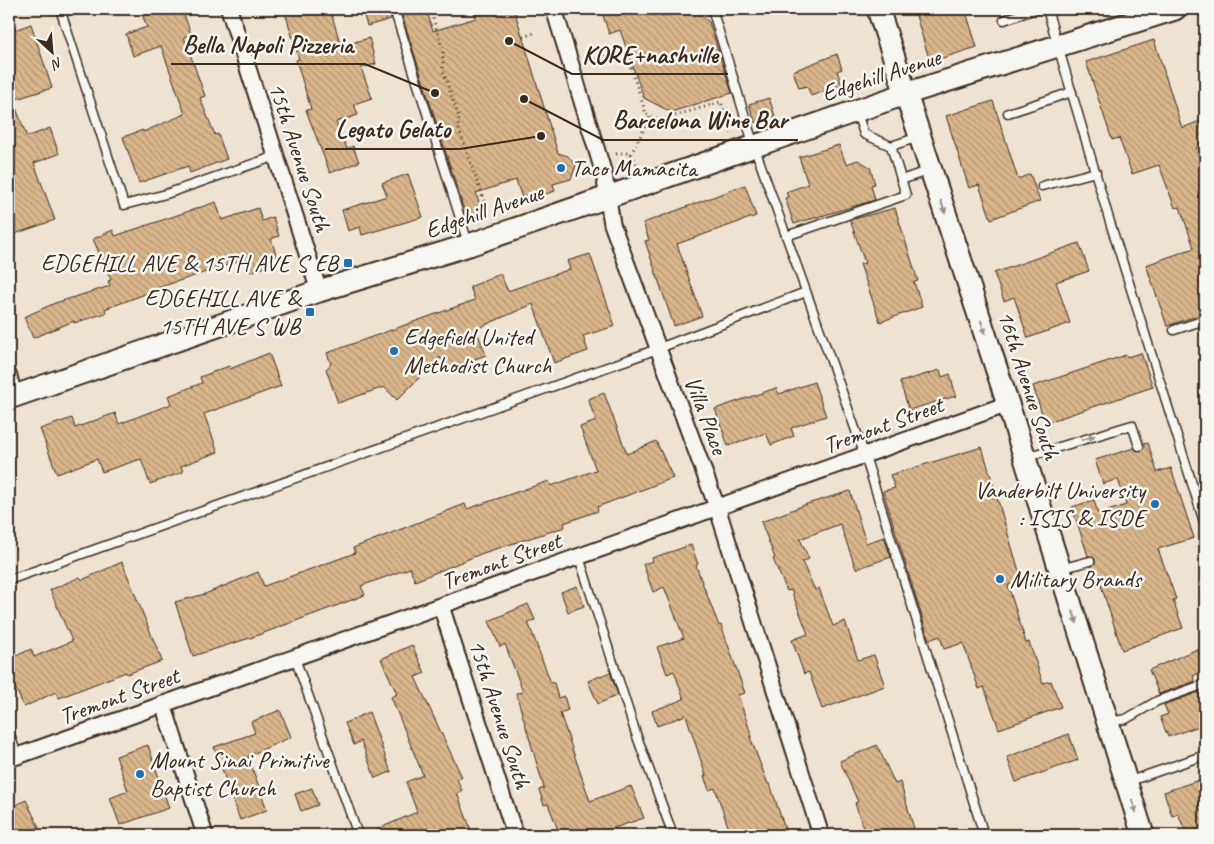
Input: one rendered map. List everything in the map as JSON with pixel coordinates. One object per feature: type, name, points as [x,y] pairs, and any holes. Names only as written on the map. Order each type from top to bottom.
[{"type":"street","name":"15th Avenue South","points":[[229,9],[319,290]]},
{"type":"street","name":"Villa Place","points":[[554,9],[604,174],[612,224],[717,507],[821,835]]},
{"type":"street","name":"16th Avenue South","points":[[878,9],[1008,404],[1144,835]]},
{"type":"street","name":"Edgehill Avenue","points":[[11,390],[319,290],[469,244],[905,94],[1175,9]]},
{"type":"street","name":"Tremont Street","points":[[13,758],[1008,404]]},
{"type":"street","name":"15th Avenue South","points":[[441,606],[515,835]]},
{"type":"street","points":[[163,704],[205,835]]},
{"type":"lane","points":[[60,9],[124,205],[166,194],[276,156]]},
{"type":"lane","points":[[394,9],[469,244]]},
{"type":"lane","points":[[712,9],[754,146],[865,456],[984,835]]},
{"type":"lane","points":[[1004,20],[1036,9]]},
{"type":"lane","points":[[1047,9],[1205,525]]},
{"type":"lane","points":[[1008,113],[1072,92]]},
{"type":"lane","points":[[856,111],[864,134],[891,146],[919,137]]},
{"type":"lane","points":[[786,236],[906,195],[891,146]]},
{"type":"lane","points":[[901,180],[931,170]]},
{"type":"lane","points":[[1042,186],[1096,172]]},
{"type":"lane","points":[[9,580],[658,349],[806,292]]},
{"type":"lane","points":[[1174,330],[1205,320]]},
{"type":"lane","points":[[1024,458],[1132,424],[1139,446]]},
{"type":"lane","points":[[579,557],[635,731],[673,835]]},
{"type":"lane","points":[[1060,569],[1090,561]]},
{"type":"lane","points":[[296,658],[358,835]]},
{"type":"lane","points":[[1109,722],[1126,718],[1157,702],[1205,684]]},
{"type":"lane","points":[[9,731],[13,758]]},
{"type":"lane","points":[[1127,782],[1205,755]]},
{"type":"path","points":[[430,9],[443,50],[443,70],[460,118],[458,127],[489,215]]},
{"type":"path","points":[[523,37],[537,32]]},
{"type":"path","points":[[590,61],[625,50],[644,110],[650,117],[664,118],[721,102],[731,133]]},
{"type":"path","points":[[443,62],[450,60]]},
{"type":"path","points":[[631,154],[650,117]]},
{"type":"path","points":[[616,154],[626,152],[631,154],[637,166]]},
{"type":"building","points":[[140,9],[182,9],[191,34],[184,37],[205,96],[200,98],[215,135],[218,134],[227,159],[190,173],[188,166],[139,183],[123,137],[143,130],[143,132],[185,114],[161,46],[133,56],[126,34],[147,27]]},
{"type":"building","points":[[284,9],[330,9],[341,46],[369,38],[376,64],[361,68],[372,98],[354,104],[358,115],[336,122],[347,149],[353,146],[359,162],[330,173],[306,110],[311,109],[296,60],[299,59]]},
{"type":"building","points":[[362,9],[388,9],[391,19],[367,26]]},
{"type":"building","points":[[400,9],[426,9],[433,31],[476,18],[473,9],[514,9],[558,153],[568,156],[576,166],[571,179],[553,184],[555,191],[523,201],[516,180],[476,193],[483,214],[467,219]]},
{"type":"building","points":[[601,9],[659,9],[662,16],[685,9],[694,9],[709,22],[732,93],[671,112],[644,98],[620,30],[609,34]]},
{"type":"building","points":[[914,9],[965,9],[977,47],[930,62]]},
{"type":"building","points":[[31,24],[52,88],[13,100],[27,137],[50,128],[59,154],[34,163],[55,220],[9,236],[9,32]]},
{"type":"building","points":[[1154,40],[1182,128],[1200,121],[1205,137],[1205,144],[1196,148],[1205,172],[1205,313],[1167,326],[1146,265],[1194,248],[1180,207],[1175,208],[1159,165],[1132,174],[1119,138],[1112,140],[1086,62]]},
{"type":"building","points":[[837,54],[842,69],[837,71],[842,85],[811,96],[807,86],[799,88],[793,71]]},
{"type":"building","points":[[769,98],[775,116],[755,123],[749,104]]},
{"type":"building","points":[[993,101],[1018,179],[1030,174],[1040,201],[991,219],[979,185],[969,188],[946,116]]},
{"type":"building","points":[[839,145],[846,164],[858,160],[870,167],[875,184],[871,185],[875,200],[794,224],[785,198],[788,197],[786,192],[808,184],[799,157]]},
{"type":"building","points":[[408,174],[423,217],[362,235],[360,227],[348,231],[342,210],[387,196],[382,183]]},
{"type":"building","points":[[745,185],[756,216],[677,244],[702,316],[674,326],[645,241],[649,240],[643,223]]},
{"type":"building","points":[[216,202],[222,220],[258,208],[262,221],[273,217],[279,236],[271,239],[279,263],[250,272],[246,259],[148,291],[148,293],[105,309],[106,313],[74,323],[74,321],[33,338],[24,317],[55,303],[110,286],[108,281],[111,280],[93,239],[113,230],[115,236]]},
{"type":"building","points":[[895,208],[918,281],[914,282],[922,307],[880,322],[860,264],[865,263],[850,220]]},
{"type":"building","points":[[1079,243],[1089,271],[1056,282],[1070,323],[1028,338],[1014,297],[1004,301],[994,273]]},
{"type":"building","points":[[590,254],[615,326],[583,336],[588,351],[554,363],[533,304],[476,329],[486,355],[445,370],[440,357],[397,400],[384,387],[338,403],[326,369],[331,364],[327,353],[475,300],[470,287],[500,274],[508,291],[570,269],[567,261]]},
{"type":"building","points":[[269,353],[281,386],[204,414],[218,452],[181,466],[183,472],[150,484],[141,459],[102,472],[97,459],[57,474],[40,429],[72,418],[75,428],[115,413],[119,424],[171,404],[168,396],[202,383],[200,377],[229,366],[230,369]]},
{"type":"building","points":[[1141,353],[1153,387],[1045,423],[1033,386],[1126,355],[1127,357]]},
{"type":"building","points":[[940,370],[942,377],[950,374],[956,396],[909,410],[900,382]]},
{"type":"building","points":[[814,382],[826,416],[791,428],[794,436],[771,445],[766,433],[728,446],[715,409],[776,388],[779,394]]},
{"type":"building","points":[[604,393],[627,454],[656,441],[673,478],[597,507],[598,511],[564,523],[565,527],[483,553],[415,581],[410,568],[361,586],[365,595],[253,637],[193,656],[175,602],[205,594],[258,572],[264,586],[355,553],[353,548],[465,504],[467,509],[549,481],[551,486],[596,470],[580,427],[596,421],[588,399]]},
{"type":"building","points":[[1148,443],[1157,472],[1171,468],[1194,538],[1158,549],[1176,599],[1173,600],[1183,628],[1122,650],[1096,570],[1093,570],[1091,566],[1095,563],[1095,559],[1088,556],[1072,507],[1094,500],[1098,514],[1126,505],[1118,479],[1103,484],[1095,460],[1134,448],[1140,451],[1144,444]]},
{"type":"building","points":[[982,447],[1022,581],[1008,585],[1026,643],[1029,642],[1043,683],[1051,681],[1061,707],[999,729],[984,687],[979,689],[963,643],[944,649],[940,636],[929,640],[883,491],[895,488],[890,475]]},
{"type":"building","points":[[850,491],[866,543],[884,537],[891,557],[856,569],[840,524],[800,539],[809,559],[802,562],[815,590],[819,588],[833,626],[845,621],[858,660],[874,655],[885,686],[822,709],[809,672],[804,674],[792,640],[808,634],[791,590],[787,591],[773,559],[775,558],[761,522],[807,504]]},
{"type":"building","points":[[691,545],[698,564],[696,565],[700,577],[719,626],[721,625],[745,693],[738,695],[752,737],[750,737],[768,784],[770,784],[787,835],[731,835],[715,788],[709,790],[686,715],[657,726],[652,711],[684,699],[674,671],[667,674],[657,647],[684,638],[664,587],[653,592],[643,564],[653,561],[652,558]]},
{"type":"building","points":[[122,562],[162,661],[127,674],[126,672],[59,698],[56,692],[24,707],[9,673],[9,659],[31,649],[34,657],[72,641],[50,590],[80,577],[82,580]]},
{"type":"building","points":[[577,586],[584,606],[568,612],[561,592]]},
{"type":"building","points":[[528,604],[535,620],[528,622],[551,683],[554,683],[558,698],[564,696],[568,710],[560,713],[590,801],[631,786],[644,818],[593,835],[560,835],[548,804],[544,805],[539,790],[544,788],[516,693],[523,692],[505,644],[500,647],[489,621]]},
{"type":"building","points":[[412,645],[425,673],[415,677],[462,777],[457,779],[462,791],[457,793],[473,835],[364,835],[417,812],[406,782],[423,775],[391,697],[397,694],[381,659]]},
{"type":"building","points":[[1197,649],[1205,670],[1193,676],[1195,681],[1159,694],[1149,670]]},
{"type":"building","points":[[610,672],[618,695],[598,704],[588,681]]},
{"type":"building","points":[[1199,692],[1205,709],[1205,724],[1168,737],[1160,717],[1168,714],[1164,705]]},
{"type":"building","points":[[280,710],[291,737],[248,756],[267,810],[240,820],[214,747],[255,733],[251,722]]},
{"type":"building","points":[[369,712],[391,772],[375,778],[361,741],[354,745],[345,723]]},
{"type":"building","points":[[1069,734],[1078,760],[1016,782],[1007,757]]},
{"type":"building","name":"Mount Sinai Primitive Baptist Church","points":[[148,745],[169,808],[120,825],[110,798],[128,791],[116,756]]},
{"type":"building","points":[[877,745],[895,784],[900,782],[916,835],[865,835],[855,803],[858,802],[840,761]]},
{"type":"building","points":[[1205,778],[1205,835],[1187,835],[1178,814],[1172,816],[1164,792]]},
{"type":"building","points":[[312,788],[318,805],[301,811],[295,794]]},
{"type":"building","points":[[26,800],[39,827],[21,835],[13,835],[9,826],[9,808]]},
{"type":"place","name":"KORE+nashville","points":[[509,41]]},
{"type":"place","name":"Bella Napoli Pizzeria","points":[[435,93]]},
{"type":"place","name":"Barcelona Wine Bar","points":[[524,99]]},
{"type":"place","name":"Legato Gelato","points":[[541,136]]},
{"type":"place","name":"Taco Mamacita","points":[[561,168]]},
{"type":"place","name":"EDGEHILL AVE & 15TH AVE S EB","points":[[348,263]]},
{"type":"place","name":"EDGEHILL AVE & 15TH AVE S WB","points":[[310,312]]},
{"type":"place","name":"Edgefield United Methodist Church","points":[[394,351]]},
{"type":"place","name":"Vanderbilt University : ISIS & ISDE","points":[[1155,504]]},
{"type":"place","name":"Military Brands","points":[[1000,579]]},
{"type":"place","name":"Mount Sinai Primitive Baptist Church","points":[[140,774]]}]
